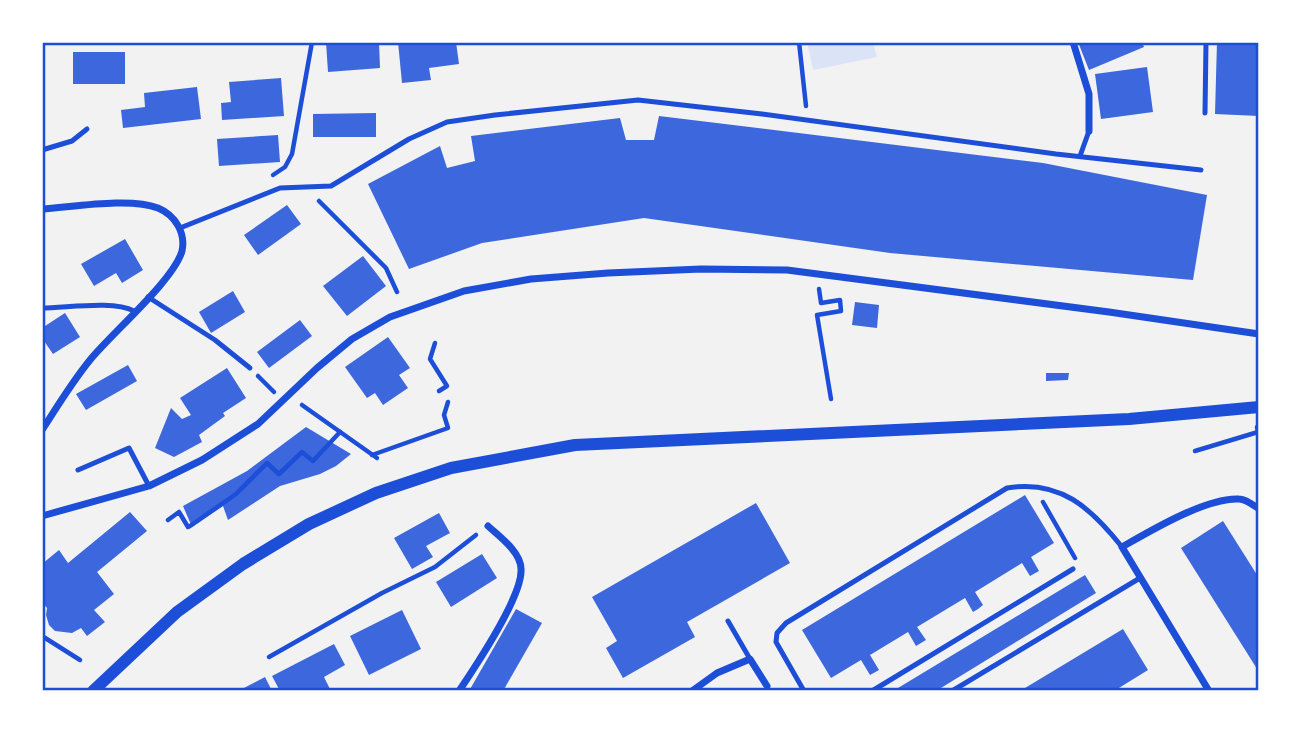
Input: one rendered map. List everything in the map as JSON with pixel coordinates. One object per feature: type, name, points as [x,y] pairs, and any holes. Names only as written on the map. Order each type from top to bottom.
[{"type":"street","points":[[1073,42],[1089,94],[1089,131]]},
{"type":"street","points":[[42,209],[138,203],[159,208],[171,216],[180,228],[183,238],[176,264],[89,360],[42,430]]},
{"type":"street","points":[[42,516],[149,486],[202,460],[258,424],[344,346],[390,317],[464,291],[531,279],[701,269],[787,270],[1259,334]]},
{"type":"street","points":[[93,691],[177,612],[243,564],[318,520],[376,493],[451,468],[575,445],[1129,419],[1259,407]]},
{"type":"street","points":[[1209,691],[1122,547],[1177,518],[1214,503],[1241,499],[1259,509]]},
{"type":"street","points":[[459,691],[508,610],[522,570],[517,556],[488,526]]},
{"type":"street","points":[[692,691],[717,673],[750,659],[767,685]]},
{"type":"lane","points":[[1205,113],[1206,42]]},
{"type":"lane","points":[[180,228],[265,192],[280,188],[331,186],[398,145],[447,122],[495,114],[638,100],[1201,170]]},
{"type":"lane","points":[[42,150],[72,141],[86,129]]},
{"type":"lane","points":[[1080,156],[1089,131]]},
{"type":"lane","points":[[148,297],[215,340],[250,368]]},
{"type":"lane","points":[[42,308],[108,304],[122,305],[134,311]]},
{"type":"lane","points":[[78,470],[128,448],[149,486]]},
{"type":"lane","points":[[804,691],[776,642],[777,633],[786,623],[1007,488],[1033,486],[1072,498],[1103,523],[1122,547]]},
{"type":"lane","points":[[872,691],[1073,569]]},
{"type":"lane","points":[[953,691],[1140,578]]},
{"type":"lane","points":[[728,621],[750,659]]},
{"type":"path","points":[[267,179],[285,167],[292,155],[312,42]]},
{"type":"path","points":[[799,42],[808,121]]},
{"type":"path","points":[[307,188],[381,263],[397,292]]},
{"type":"path","points":[[818,288],[821,303],[840,300],[841,311],[817,315],[831,399]]},
{"type":"path","points":[[435,343],[430,359],[447,386],[439,391]]},
{"type":"path","points":[[302,405],[374,456],[449,428],[444,415],[448,402]]},
{"type":"path","points":[[168,520],[179,512],[188,527],[190,526],[236,494],[267,463],[279,474],[302,452],[313,461],[340,432]]},
{"type":"path","points":[[1195,452],[1258,432]]},
{"type":"path","points":[[1033,486],[1080,566],[1073,569]]},
{"type":"path","points":[[269,657],[382,593],[435,567],[488,526]]},
{"type":"path","points":[[42,636],[80,660]]},
{"type":"shaded area","points":[[807,42],[873,42],[877,57],[813,70]]},
{"type":"building","points":[[326,42],[379,42],[380,68],[328,72]]},
{"type":"building","points":[[398,42],[456,42],[459,64],[429,68],[431,80],[402,83]]},
{"type":"building","points":[[1078,42],[1142,42],[1144,47],[1089,70]]},
{"type":"building","points":[[1217,42],[1259,42],[1259,116],[1215,114]]},
{"type":"building","points":[[73,52],[125,52],[125,84],[73,84]]},
{"type":"building","points":[[1147,67],[1153,112],[1101,119],[1095,74]]},
{"type":"building","points":[[281,78],[284,116],[222,120],[221,103],[231,102],[229,82]]},
{"type":"building","points":[[197,87],[201,119],[123,128],[121,110],[145,107],[144,93]]},
{"type":"building","points":[[376,113],[376,137],[313,137],[313,114]]},
{"type":"building","points":[[659,116],[1043,163],[1207,195],[1193,280],[890,253],[644,218],[482,243],[409,269],[368,184],[440,146],[447,168],[475,161],[471,136],[620,118],[626,140],[654,140]]},
{"type":"building","points":[[278,135],[280,162],[219,166],[217,139]]},
{"type":"building","points":[[287,205],[301,224],[258,255],[244,235]]},
{"type":"building","points":[[125,239],[143,270],[122,283],[116,273],[94,286],[81,264]]},
{"type":"building","points":[[363,256],[386,286],[347,316],[323,286]]},
{"type":"building","points":[[233,291],[245,312],[211,333],[199,312]]},
{"type":"building","points":[[855,302],[879,305],[877,328],[852,325]]},
{"type":"building","points":[[65,313],[80,337],[53,354],[42,338],[42,328]]},
{"type":"building","points":[[300,320],[312,336],[269,368],[257,352]]},
{"type":"building","points":[[388,337],[410,368],[399,375],[408,388],[383,405],[375,393],[367,398],[345,367]]},
{"type":"building","points":[[128,365],[137,381],[86,410],[76,394]]},
{"type":"building","points":[[227,368],[246,398],[223,413],[225,416],[199,435],[202,442],[174,457],[155,448],[171,408],[182,419],[191,415],[180,398]]},
{"type":"building","points":[[1046,373],[1069,373],[1068,380],[1046,381]]},
{"type":"building","points":[[306,427],[351,454],[320,474],[280,486],[228,520],[223,506],[192,527],[183,506],[247,471]]},
{"type":"building","points":[[1025,495],[1054,543],[1031,557],[1039,571],[1030,576],[1022,563],[975,592],[983,605],[978,609],[973,612],[965,598],[917,627],[926,640],[916,646],[908,632],[870,655],[879,670],[870,675],[861,660],[831,678],[802,630]]},
{"type":"building","points":[[756,503],[790,563],[687,622],[695,637],[623,678],[606,648],[617,641],[592,597]]},
{"type":"building","points":[[130,512],[147,531],[97,572],[114,594],[94,610],[105,622],[87,636],[81,628],[72,633],[55,631],[49,625],[47,608],[42,602],[42,564],[59,550],[68,563]]},
{"type":"building","points":[[439,513],[450,533],[426,546],[433,557],[412,569],[394,538]]},
{"type":"building","points":[[1223,521],[1259,578],[1259,672],[1181,548]]},
{"type":"building","points":[[482,554],[497,578],[451,607],[436,582]]},
{"type":"building","points":[[1085,575],[1096,593],[936,691],[893,691]]},
{"type":"building","points":[[516,609],[542,623],[503,691],[469,691]]},
{"type":"building","points":[[402,610],[421,649],[369,675],[350,636]]},
{"type":"building","points":[[1123,629],[1148,670],[1114,691],[1020,691]]},
{"type":"building","points":[[334,644],[345,665],[324,677],[331,691],[280,691],[272,676]]},
{"type":"building","points":[[265,677],[272,691],[238,691]]}]
